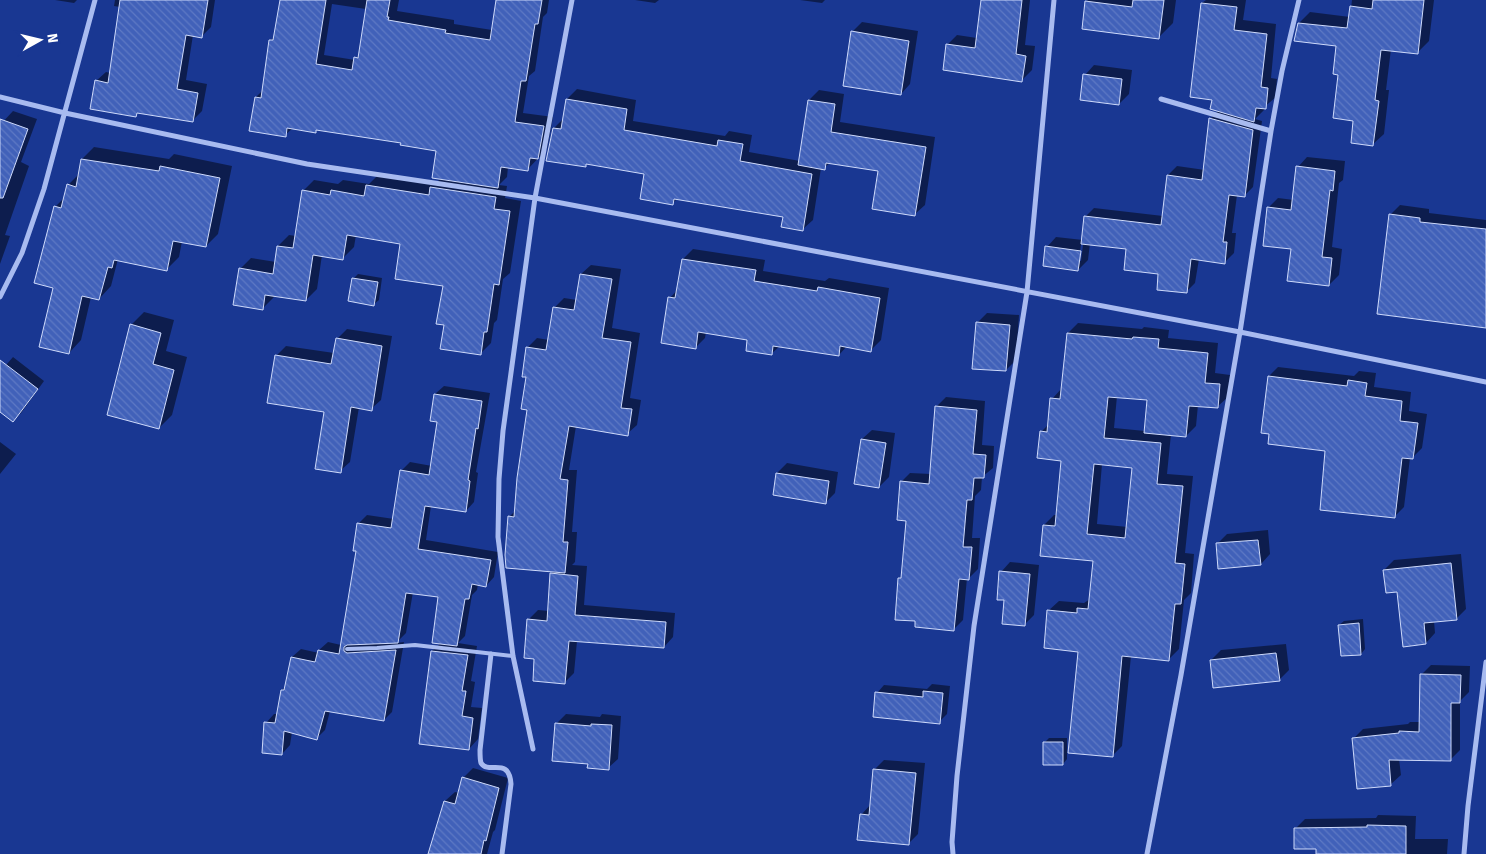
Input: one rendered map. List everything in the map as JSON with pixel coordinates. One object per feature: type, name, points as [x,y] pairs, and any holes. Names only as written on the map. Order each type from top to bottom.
[{"type":"street","points":[[0,297],[22,253],[44,189],[95,0]]},
{"type":"street","points":[[532,749],[513,656],[498,537],[499,479],[502,431],[535,198],[572,0]]},
{"type":"street","points":[[953,854],[952,842],[957,776],[974,626],[1027,292],[1054,0]]},
{"type":"street","points":[[1147,854],[1182,675],[1282,71],[1298,0]]},
{"type":"street","points":[[0,96],[65,112],[307,164],[535,198],[1240,332],[1486,382]]},
{"type":"street","points":[[1161,98],[1272,131]]},
{"type":"street","points":[[491,654],[480,761],[485,766],[504,769],[509,773],[510,777],[511,784],[502,854]]},
{"type":"street","points":[[1464,854],[1486,662]]},
{"type":"lane","points":[[347,649],[415,645],[513,656]]},
{"type":"building","points":[[120,0],[208,0],[202,38],[186,35],[177,89],[198,93],[193,122],[137,113],[136,117],[90,109],[95,80],[108,83]]},
{"type":"building","points":[[280,0],[326,0],[316,64],[352,70],[354,57],[358,58],[367,0],[390,0],[388,20],[446,30],[445,33],[490,40],[496,0],[542,0],[538,24],[535,24],[526,81],[521,81],[515,122],[544,126],[538,159],[530,158],[528,171],[501,167],[498,188],[432,178],[436,151],[400,145],[401,143],[316,130],[316,133],[287,128],[286,137],[249,131],[255,97],[261,98],[269,40],[273,40]]},
{"type":"building","points":[[981,0],[1022,0],[1016,54],[1026,56],[1022,82],[943,70],[946,44],[975,48]]},
{"type":"building","points":[[1133,0],[1164,0],[1159,39],[1082,29],[1085,1],[1132,7]]},
{"type":"building","points":[[1373,0],[1424,0],[1418,54],[1381,50],[1375,100],[1379,101],[1373,146],[1351,143],[1353,121],[1333,118],[1338,75],[1333,74],[1336,46],[1294,41],[1298,23],[1347,28],[1350,6],[1372,9]]},
{"type":"building","points":[[1201,3],[1237,7],[1234,30],[1267,34],[1261,87],[1268,88],[1266,109],[1256,108],[1254,122],[1210,109],[1212,100],[1190,97]]},
{"type":"building","points":[[851,31],[909,41],[901,95],[843,86]]},
{"type":"building","points":[[1083,74],[1122,79],[1119,105],[1080,100]]},
{"type":"building","points":[[566,99],[627,109],[624,130],[717,146],[718,140],[743,144],[740,161],[812,174],[803,231],[781,227],[783,217],[674,199],[673,205],[640,199],[644,174],[586,164],[586,167],[546,161],[553,128],[561,129]]},
{"type":"building","points":[[808,100],[835,104],[831,132],[926,147],[915,216],[872,209],[878,171],[826,163],[825,170],[798,165]]},
{"type":"building","points":[[1209,118],[1253,130],[1245,197],[1229,195],[1223,242],[1227,242],[1225,264],[1191,259],[1187,293],[1157,290],[1158,274],[1124,270],[1126,249],[1081,244],[1084,216],[1161,225],[1167,175],[1202,180]]},
{"type":"building","points":[[0,119],[28,129],[3,198],[0,198]]},
{"type":"building","points":[[81,159],[159,171],[160,166],[220,178],[206,247],[173,241],[167,271],[114,260],[112,268],[108,267],[99,300],[82,296],[69,354],[39,347],[53,288],[34,283],[54,206],[61,208],[67,184],[76,187]]},
{"type":"building","points":[[1296,166],[1335,171],[1333,191],[1330,190],[1322,257],[1332,258],[1329,286],[1287,281],[1291,249],[1263,246],[1267,207],[1291,210]]},
{"type":"building","points":[[366,185],[429,195],[430,187],[496,197],[494,209],[510,211],[499,285],[494,284],[487,332],[484,332],[481,355],[440,349],[444,325],[436,324],[443,286],[395,279],[400,244],[347,235],[343,260],[313,255],[306,301],[265,295],[263,310],[233,305],[239,268],[273,274],[277,246],[293,248],[302,190],[330,195],[331,190],[364,196]]},
{"type":"building","points":[[1389,214],[1420,218],[1420,222],[1486,229],[1486,328],[1377,314]]},
{"type":"building","points":[[1045,246],[1081,251],[1078,271],[1043,266]]},
{"type":"building","points":[[682,259],[756,270],[754,281],[817,291],[818,287],[880,298],[871,352],[840,346],[839,356],[773,346],[772,355],[746,351],[747,340],[698,332],[696,349],[661,343],[668,297],[675,298]]},
{"type":"building","points":[[580,274],[612,279],[602,338],[631,342],[621,408],[632,409],[628,436],[569,426],[560,479],[568,480],[563,542],[568,542],[565,573],[506,568],[508,516],[514,517],[517,478],[527,410],[521,409],[526,377],[522,377],[526,347],[546,350],[553,307],[574,310]]},
{"type":"building","points":[[352,278],[378,282],[374,306],[348,301]]},
{"type":"building","points":[[976,322],[1010,325],[1006,371],[972,369]]},
{"type":"building","points":[[130,324],[161,333],[153,364],[174,370],[159,429],[107,415]]},
{"type":"building","points":[[1067,333],[1132,339],[1133,337],[1159,339],[1158,348],[1208,353],[1205,383],[1220,384],[1218,408],[1189,406],[1186,437],[1144,433],[1147,400],[1108,397],[1104,438],[1161,443],[1157,484],[1183,486],[1175,563],[1185,564],[1181,604],[1175,604],[1169,661],[1122,656],[1113,757],[1068,753],[1078,652],[1044,648],[1047,610],[1077,613],[1077,608],[1088,609],[1093,561],[1040,556],[1043,525],[1055,526],[1061,461],[1037,458],[1040,431],[1047,432],[1050,398],[1060,399]],"holes":[[[1094,464],[1132,468],[1125,538],[1087,534]]]},
{"type":"building","points":[[336,338],[382,346],[372,411],[351,407],[341,473],[315,469],[324,412],[267,403],[275,355],[331,364]]},
{"type":"building","points":[[0,360],[38,389],[13,422],[0,412]]},
{"type":"building","points":[[1268,376],[1347,386],[1348,380],[1367,383],[1365,396],[1402,401],[1400,421],[1418,423],[1413,459],[1402,458],[1395,518],[1320,510],[1325,451],[1268,444],[1269,434],[1261,433]]},
{"type":"building","points":[[434,394],[482,401],[468,480],[470,481],[466,512],[425,506],[418,549],[491,560],[486,587],[472,584],[469,599],[465,599],[457,646],[432,643],[438,597],[406,593],[398,643],[347,645],[344,647],[344,651],[347,653],[396,650],[384,721],[325,711],[317,740],[284,731],[282,755],[262,753],[264,722],[275,723],[281,690],[284,690],[291,657],[315,662],[318,650],[339,654],[356,551],[353,551],[357,523],[391,528],[400,470],[429,475],[437,422],[430,421]]},
{"type":"building","points":[[935,406],[977,410],[973,454],[986,455],[984,478],[974,478],[972,500],[967,500],[963,547],[972,547],[969,580],[959,579],[954,631],[915,627],[915,621],[895,620],[898,578],[901,578],[906,521],[897,520],[900,481],[929,484]]},
{"type":"building","points":[[861,439],[886,443],[879,488],[854,484]]},
{"type":"building","points":[[776,473],[829,481],[826,504],[773,495]]},
{"type":"building","points":[[1258,540],[1261,565],[1218,569],[1216,543]]},
{"type":"building","points":[[1451,563],[1457,620],[1424,623],[1426,644],[1403,647],[1397,592],[1386,593],[1383,570]]},
{"type":"building","points":[[999,571],[1030,574],[1025,626],[1002,624],[1004,600],[997,600]]},
{"type":"building","points":[[550,573],[578,576],[575,615],[666,622],[664,648],[569,641],[565,684],[533,681],[534,659],[524,658],[527,619],[547,621]]},
{"type":"building","points":[[1359,623],[1361,655],[1341,656],[1338,625]]},
{"type":"building","points":[[431,651],[468,655],[462,691],[466,691],[462,716],[473,718],[469,750],[419,744]]},
{"type":"building","points":[[1276,653],[1280,681],[1213,688],[1210,660]]},
{"type":"building","points":[[1420,674],[1461,675],[1460,703],[1451,703],[1451,761],[1389,760],[1391,786],[1357,789],[1352,738],[1399,733],[1399,731],[1419,732]]},
{"type":"building","points":[[923,691],[943,693],[940,724],[873,717],[875,692],[923,697]]},
{"type":"building","points":[[555,723],[591,726],[591,724],[612,725],[609,770],[587,768],[588,764],[552,761]]},
{"type":"building","points":[[1043,742],[1063,742],[1063,765],[1043,765]]},
{"type":"building","points":[[873,769],[916,773],[909,845],[857,840],[860,814],[869,815]]},
{"type":"building","points":[[462,777],[499,788],[481,854],[428,854],[444,801],[455,804]]},
{"type":"building","points":[[1367,825],[1406,826],[1406,854],[1316,854],[1316,849],[1294,849],[1294,828],[1367,827]]}]
